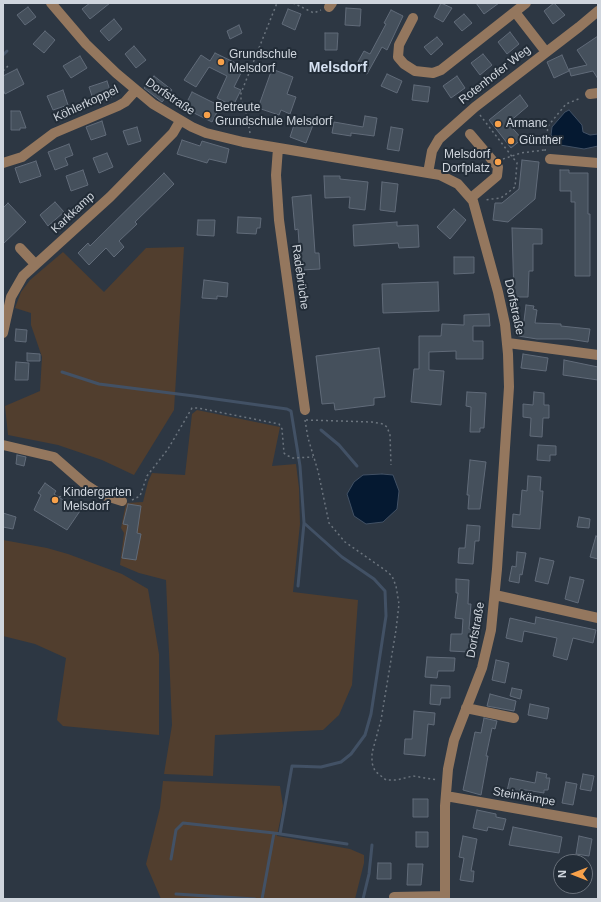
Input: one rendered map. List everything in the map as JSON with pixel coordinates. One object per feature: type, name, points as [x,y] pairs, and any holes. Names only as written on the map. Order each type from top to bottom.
[{"type":"street","name":"Dorfstraße","points":[[51,3],[86,44],[136,90],[153,104],[180,121],[206,133],[249,143],[428,173],[450,179],[458,184],[471,198],[480,223],[498,292],[508,343],[509,387],[495,595],[489,642],[482,668],[451,749],[446,781],[445,897]]},
{"type":"street","points":[[413,18],[399,45],[398,57],[404,64],[415,71],[428,73],[441,70],[526,3]]},
{"type":"street","name":"Rotenhofer Weg","points":[[428,173],[432,151],[439,139],[475,107],[598,11]]},
{"type":"street","points":[[515,12],[546,52]]},
{"type":"street","name":"Köhlerkoppel","points":[[3,163],[22,157],[54,133],[118,106],[125,102],[136,90]]},
{"type":"street","name":"Karkkamp","points":[[3,334],[6,314],[15,288],[23,276],[110,197],[173,133],[180,121]]},
{"type":"street","points":[[470,134],[498,167],[497,176],[471,198]]},
{"type":"street","name":"Radebrüche","points":[[278,148],[276,175],[279,220],[305,415]]},
{"type":"street","points":[[550,159],[598,163]]},
{"type":"street","points":[[20,248],[35,264]]},
{"type":"street","points":[[508,343],[598,356]]},
{"type":"street","points":[[3,445],[54,457],[86,485],[100,494],[122,501]]},
{"type":"street","points":[[495,595],[598,618]]},
{"type":"street","points":[[466,708],[514,718]]},
{"type":"street","name":"Steinkämpe","points":[[446,796],[598,823]]},
{"type":"street","points":[[394,896],[445,897]]},
{"type":"path","points":[[249,143],[250,136],[241,93],[278,3]]},
{"type":"path","points":[[293,3],[314,13],[330,5]]},
{"type":"path","points":[[3,71],[9,65]]},
{"type":"path","points":[[496,164],[505,158],[544,150],[548,126],[566,104],[594,94]]},
{"type":"path","points":[[122,501],[132,500],[140,496],[147,476],[168,449],[192,408],[279,424],[282,429],[284,453],[288,457],[314,457]]},
{"type":"path","points":[[391,464],[390,435],[386,427],[382,424],[305,415],[327,515],[333,530],[345,542],[386,570],[392,576],[396,586],[398,604],[396,630],[381,720],[372,753],[372,763],[375,771],[386,780],[397,780],[413,776],[446,781]]},
{"type":"path","points":[[59,497],[79,491],[86,485]]},
{"type":"shaded area","points":[[184,247],[174,410],[134,475],[102,460],[58,445],[8,435],[5,406],[40,391],[42,357],[31,325],[31,313],[15,308],[21,292],[30,280],[63,252],[104,292],[146,248]]},
{"type":"shaded area","points":[[197,410],[280,427],[272,466],[296,464],[299,488],[300,524],[293,592],[358,600],[352,685],[339,715],[323,730],[215,735],[213,776],[164,774],[172,725],[166,580],[139,573],[120,565],[124,533],[121,528],[126,503],[143,502],[152,473],[185,475],[192,414]]},
{"type":"shaded area","points":[[3,540],[47,548],[68,554],[122,574],[148,589],[159,654],[159,735],[63,726],[57,720],[66,658],[35,644],[3,636]]},
{"type":"shaded area","points":[[163,781],[280,786],[283,806],[277,836],[350,849],[364,855],[364,863],[355,899],[161,899],[146,864],[160,808]]},
{"type":"water","points":[[569,110],[582,125],[583,132],[590,135],[598,134],[598,146],[584,149],[560,145],[551,135],[552,127],[565,112]]},
{"type":"water","points":[[363,475],[393,475],[399,491],[397,509],[383,522],[366,524],[354,516],[347,494],[354,482]]},
{"type":"building","points":[[90,3],[110,3],[90,19],[82,9]]},
{"type":"building","points":[[441,3],[452,8],[443,22],[434,17]]},
{"type":"building","points":[[476,3],[499,3],[484,14]]},
{"type":"building","points":[[554,3],[565,15],[553,24],[544,11]]},
{"type":"building","points":[[28,7],[36,17],[25,25],[17,15]]},
{"type":"building","points":[[346,8],[361,9],[360,26],[345,25]]},
{"type":"building","points":[[288,9],[301,14],[295,30],[282,24]]},
{"type":"building","points":[[391,10],[403,16],[387,50],[382,47],[367,74],[355,67],[364,51],[370,54],[386,24],[384,23]]},
{"type":"building","points":[[464,14],[472,23],[462,31],[454,22]]},
{"type":"building","points":[[114,19],[122,29],[109,41],[100,31]]},
{"type":"building","points":[[239,25],[242,33],[230,39],[227,31]]},
{"type":"building","points":[[45,31],[55,40],[44,53],[33,44]]},
{"type":"building","points":[[510,32],[519,44],[507,54],[498,42]]},
{"type":"building","points":[[325,33],[338,33],[337,50],[325,50]]},
{"type":"building","points":[[598,36],[598,79],[593,71],[571,76],[569,69],[587,65],[577,50]]},
{"type":"building","points":[[437,37],[443,44],[431,55],[424,47]]},
{"type":"building","points":[[134,46],[146,60],[136,68],[125,54]]},
{"type":"building","points":[[215,53],[244,67],[234,87],[241,90],[233,106],[217,98],[227,76],[209,67],[196,87],[184,80],[201,55],[210,61]]},
{"type":"building","points":[[483,54],[492,65],[480,75],[471,63]]},
{"type":"building","points":[[562,55],[569,71],[554,78],[547,62]]},
{"type":"building","points":[[80,56],[87,68],[71,78],[63,66]]},
{"type":"building","points":[[17,69],[24,84],[5,94],[3,89],[3,76]]},
{"type":"building","points":[[272,69],[293,77],[287,94],[296,97],[290,114],[281,110],[279,115],[258,108]]},
{"type":"building","points":[[387,74],[402,81],[397,93],[381,86]]},
{"type":"building","points":[[154,76],[172,90],[162,102],[144,88]]},
{"type":"building","points":[[457,76],[465,88],[451,98],[443,86]]},
{"type":"building","points":[[107,81],[112,97],[94,102],[89,87]]},
{"type":"building","points":[[414,85],[430,87],[428,102],[412,100]]},
{"type":"building","points":[[63,90],[68,105],[53,110],[47,96]]},
{"type":"building","name":"Betreute Grundschule Melsdorf","points":[[192,92],[220,106],[212,122],[184,108]]},
{"type":"building","points":[[520,95],[528,106],[508,123],[522,139],[511,148],[489,120]]},
{"type":"building","points":[[11,111],[20,111],[26,128],[11,130]]},
{"type":"building","points":[[365,116],[377,118],[374,136],[351,133],[351,136],[332,133],[334,122],[363,127]]},
{"type":"building","points":[[296,119],[313,125],[306,143],[290,137]]},
{"type":"building","points":[[102,121],[106,135],[91,140],[86,127]]},
{"type":"building","points":[[137,127],[141,141],[128,145],[123,131]]},
{"type":"building","points":[[391,127],[403,129],[399,151],[387,149]]},
{"type":"building","points":[[182,140],[200,146],[202,141],[229,149],[226,163],[209,159],[207,163],[177,154]]},
{"type":"building","points":[[69,144],[73,155],[65,158],[68,165],[55,170],[48,152]]},
{"type":"building","points":[[107,153],[113,167],[99,173],[93,158]]},
{"type":"building","points":[[522,160],[539,162],[535,199],[508,222],[493,220],[495,203],[502,203],[519,189]]},
{"type":"building","points":[[36,161],[41,176],[20,183],[15,168]]},
{"type":"building","points":[[83,170],[88,185],[71,191],[66,176]]},
{"type":"building","points":[[560,170],[569,170],[569,173],[588,173],[588,214],[590,214],[590,276],[575,276],[575,202],[571,202],[571,191],[560,191]]},
{"type":"building","points":[[164,173],[174,184],[135,222],[137,224],[119,241],[124,247],[114,257],[106,248],[89,265],[78,253],[88,243],[90,246]]},
{"type":"building","points":[[324,176],[340,176],[340,179],[368,182],[365,210],[349,208],[350,197],[325,198]]},
{"type":"building","points":[[382,182],[398,184],[395,212],[380,210]]},
{"type":"building","points":[[311,195],[315,253],[319,253],[320,269],[301,270],[298,229],[295,230],[292,197]]},
{"type":"building","points":[[55,202],[64,212],[48,226],[40,215]]},
{"type":"building","points":[[8,203],[26,222],[3,244],[3,208]]},
{"type":"building","points":[[454,209],[466,220],[450,239],[437,227]]},
{"type":"building","points":[[238,217],[261,218],[260,228],[257,228],[256,234],[237,233]]},
{"type":"building","points":[[198,220],[215,220],[214,236],[197,235]]},
{"type":"building","points":[[397,222],[397,226],[418,225],[419,247],[399,248],[398,243],[354,246],[353,225]]},
{"type":"building","points":[[512,228],[542,229],[542,244],[533,244],[533,271],[529,271],[528,297],[514,297]]},
{"type":"building","points":[[454,257],[474,257],[474,273],[454,274]]},
{"type":"building","points":[[204,280],[228,283],[227,297],[217,296],[217,299],[202,298]]},
{"type":"building","points":[[438,282],[439,311],[383,313],[382,284]]},
{"type":"building","points":[[526,305],[534,306],[533,309],[537,310],[535,323],[561,324],[561,326],[590,329],[588,342],[569,339],[537,339],[518,336],[520,321],[524,321]]},
{"type":"building","points":[[489,314],[490,326],[473,326],[473,341],[483,341],[483,359],[456,359],[456,351],[429,352],[429,370],[444,371],[441,405],[411,402],[414,369],[419,369],[419,336],[441,336],[442,324],[464,325],[464,315]]},
{"type":"building","points":[[16,329],[27,330],[26,342],[15,341]]},
{"type":"building","points":[[379,348],[385,397],[374,398],[374,405],[335,410],[334,403],[322,404],[316,356]]},
{"type":"building","points":[[27,353],[40,354],[40,361],[27,361]]},
{"type":"building","points":[[523,354],[548,358],[546,371],[521,368]]},
{"type":"building","points":[[564,360],[598,367],[598,380],[563,375]]},
{"type":"building","points":[[16,362],[29,363],[28,380],[15,380]]},
{"type":"building","points":[[467,392],[486,393],[484,428],[480,428],[480,432],[470,432],[471,407],[466,406]]},
{"type":"building","points":[[534,392],[544,393],[544,405],[549,405],[549,418],[543,418],[542,437],[530,436],[531,418],[523,417],[523,404],[533,405]]},
{"type":"building","points":[[538,445],[556,446],[556,455],[550,455],[550,461],[537,460]]},
{"type":"building","points":[[17,455],[26,457],[24,466],[16,464]]},
{"type":"building","points":[[470,460],[486,462],[480,509],[468,509],[469,495],[467,495]]},
{"type":"building","points":[[528,476],[541,477],[540,491],[543,491],[540,529],[512,527],[513,514],[520,515],[522,490],[527,491]]},
{"type":"building","points":[[45,483],[56,491],[54,494],[80,511],[67,530],[34,510],[41,495],[38,493]]},
{"type":"building","points":[[128,504],[141,506],[137,533],[141,534],[136,560],[122,558],[128,525],[123,524]]},
{"type":"building","points":[[3,513],[16,517],[13,529],[3,527]]},
{"type":"building","points":[[579,517],[590,519],[589,528],[577,527]]},
{"type":"building","points":[[467,525],[480,526],[479,541],[475,541],[473,564],[458,563],[459,548],[465,548]]},
{"type":"building","points":[[596,536],[598,537],[598,559],[590,557]]},
{"type":"building","points":[[517,552],[526,553],[519,583],[509,581],[512,566],[516,567]]},
{"type":"building","points":[[540,558],[554,561],[548,584],[535,581]]},
{"type":"building","points":[[570,577],[584,580],[578,603],[565,599]]},
{"type":"building","points":[[456,579],[469,580],[468,604],[471,604],[469,629],[476,629],[475,638],[470,638],[469,652],[450,651],[451,634],[462,634],[463,619],[455,618],[458,593],[456,593]]},
{"type":"building","points":[[536,617],[596,630],[593,643],[573,638],[567,660],[553,656],[557,638],[524,631],[522,642],[506,638],[510,618],[535,624]]},
{"type":"building","points":[[427,657],[455,658],[454,671],[438,671],[437,678],[425,677]]},
{"type":"building","points":[[496,660],[509,663],[505,683],[492,680]]},
{"type":"building","points":[[431,685],[450,686],[450,698],[441,698],[440,705],[430,704]]},
{"type":"building","points":[[512,688],[522,690],[520,699],[510,696]]},
{"type":"building","points":[[490,694],[516,701],[514,711],[487,706]]},
{"type":"building","points":[[530,704],[549,708],[547,719],[528,715]]},
{"type":"building","points":[[414,711],[435,713],[434,725],[428,724],[425,756],[404,754],[405,739],[412,739]]},
{"type":"building","points":[[484,718],[497,721],[495,729],[492,728],[486,756],[488,756],[481,795],[463,790],[475,732],[481,733]]},
{"type":"building","points":[[537,772],[547,774],[546,778],[550,778],[548,790],[544,790],[544,793],[520,789],[520,793],[507,791],[510,778],[535,783]]},
{"type":"building","points":[[583,774],[594,776],[591,791],[580,789]]},
{"type":"building","points":[[566,782],[577,784],[573,805],[562,803]]},
{"type":"building","points":[[413,799],[428,799],[428,817],[413,817]]},
{"type":"building","points":[[477,810],[496,814],[496,817],[506,819],[503,830],[488,827],[487,831],[473,828]]},
{"type":"building","points":[[513,827],[562,837],[559,853],[509,845]]},
{"type":"building","points":[[416,832],[428,832],[428,847],[416,847]]},
{"type":"building","points":[[463,836],[477,839],[471,871],[474,871],[473,882],[460,880],[464,858],[459,857]]},
{"type":"building","points":[[579,836],[592,839],[589,854],[576,854]]},
{"type":"building","points":[[378,863],[391,863],[391,879],[377,879]]},
{"type":"building","points":[[408,864],[423,864],[421,885],[407,885]]},
{"type":"waterway","points":[[3,55],[7,51]]},
{"type":"waterway","points":[[62,372],[99,384],[287,409],[291,411],[300,466],[304,523],[342,557],[374,579],[385,591],[386,616],[371,714],[365,735],[351,754],[341,762],[321,767],[292,766],[280,834]]},
{"type":"waterway","points":[[321,430],[339,445],[357,466]]},
{"type":"waterway","points":[[298,586],[304,523]]},
{"type":"waterway","points":[[171,859],[176,830],[183,823],[274,833],[347,844]]},
{"type":"waterway","points":[[262,899],[274,833]]},
{"type":"waterway","points":[[363,899],[369,874],[372,845]]},
{"type":"waterway","points":[[176,894],[255,899]]},
{"type":"place","name":"Grundschule Melsdorf","points":[[221,62]]},
{"type":"place","name":"Betreute Grundschule Melsdorf","points":[[207,115]]},
{"type":"place","name":"Armanc","points":[[498,124]]},
{"type":"place","name":"Günther","points":[[511,141]]},
{"type":"place","name":"Melsdorf Dorfplatz","points":[[498,162]]},
{"type":"place","name":"Kindergarten Melsdorf","points":[[55,500]]},
{"type":"district","name":"Melsdorf","points":[[338,68]]}]
